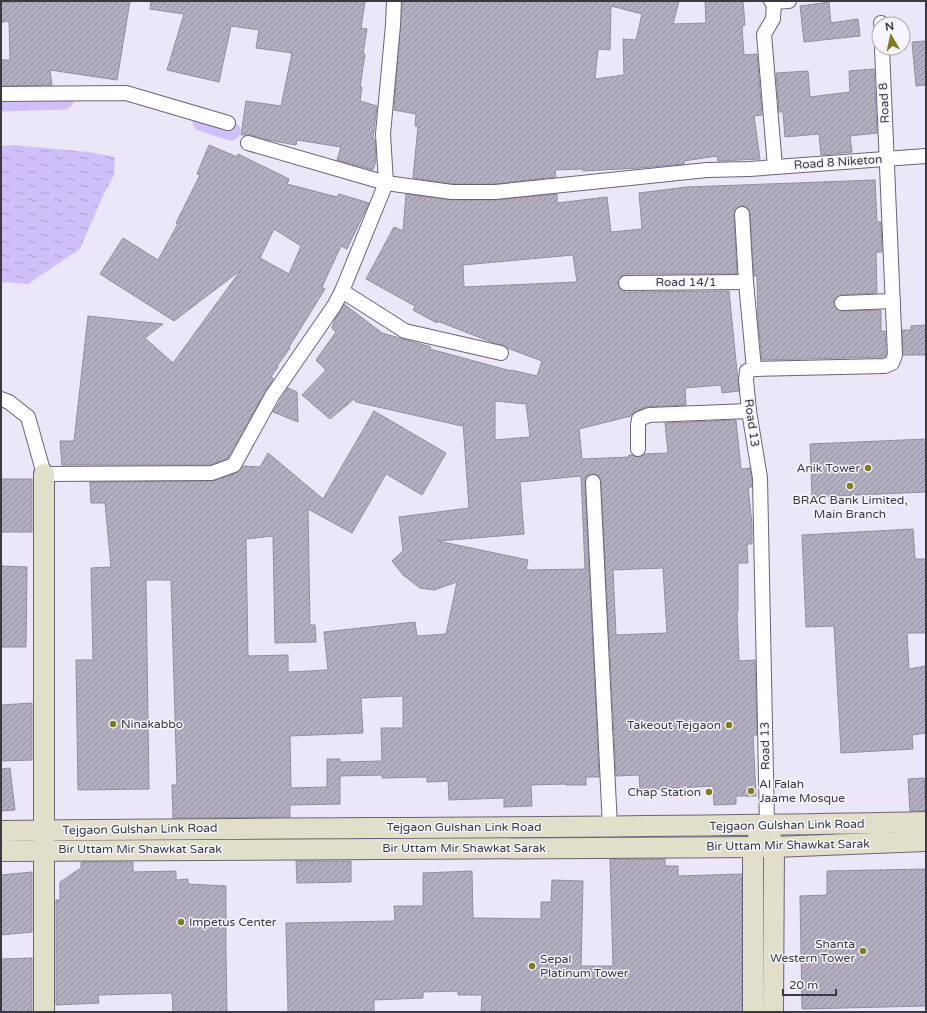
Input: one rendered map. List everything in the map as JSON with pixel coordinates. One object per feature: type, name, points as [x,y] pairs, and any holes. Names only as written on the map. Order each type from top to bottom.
[{"type":"main road","points":[[44,474],[44,1012]]},
{"type":"main road","name":"Tejgaon Gulshan Link Road","points":[[1,831],[306,827],[610,827],[926,822]]},
{"type":"main road","points":[[753,1012],[753,847],[767,825]]},
{"type":"main road","points":[[767,825],[774,847],[773,1012]]},
{"type":"main road","name":"Bir Uttam Mir Shawkat Sarak","points":[[1,850],[333,848],[582,849],[774,847],[926,841]]},
{"type":"street","points":[[1,399],[9,402],[28,416],[44,474],[212,473],[234,465],[272,396],[334,306],[342,291],[386,183],[383,134],[394,1]]},
{"type":"street","points":[[775,167],[764,34],[773,19],[773,2],[789,1]]},
{"type":"street","name":"Road 8","points":[[882,56],[887,159]]},
{"type":"street","points":[[1,94],[126,93],[228,123]]},
{"type":"street","name":"Road 8 Niketon","points":[[248,143],[386,183],[452,192],[494,192],[707,170],[749,169],[926,156]]},
{"type":"street","points":[[742,214],[746,282],[754,369],[885,366],[892,363],[895,355],[887,159]]},
{"type":"street","name":"Road 14/1","points":[[626,283],[746,282]]},
{"type":"street","points":[[342,291],[405,331],[500,353]]},
{"type":"street","points":[[842,303],[893,301]]},
{"type":"street","name":"Road 13","points":[[754,369],[747,371],[746,380],[749,410],[760,478],[767,825]]},
{"type":"street","points":[[638,449],[638,425],[640,419],[649,415],[749,410]]},
{"type":"street","points":[[593,482],[610,827]]},
{"type":"water","points":[[13,145],[89,152],[115,157],[114,175],[102,198],[80,249],[28,284],[1,282],[1,146]]},
{"type":"building","points":[[27,1],[130,1],[117,80],[50,70],[52,85],[1,86],[1,60],[10,60],[9,21],[2,22],[1,3]]},
{"type":"building","points":[[151,1],[365,1],[361,28],[367,29],[363,54],[365,54],[360,87],[362,87],[360,101],[377,106],[373,139],[375,140],[376,161],[373,170],[337,160],[341,147],[297,140],[296,145],[250,135],[241,135],[246,101],[281,106],[292,53],[256,48],[259,30],[231,26],[219,82],[167,70],[184,14],[150,9]]},
{"type":"building","points":[[402,1],[679,1],[673,24],[706,23],[705,1],[743,1],[745,25],[742,26],[744,55],[757,54],[762,115],[754,116],[760,159],[718,161],[717,156],[684,161],[684,164],[583,171],[583,169],[555,170],[556,177],[495,184],[453,184],[413,178],[418,126],[415,126],[416,114],[394,110]],"holes":[[[611,6],[642,14],[636,40],[623,39],[624,75],[595,79],[598,49],[610,50]]]},
{"type":"building","points":[[829,2],[831,23],[858,19],[860,36],[804,42],[800,6]]},
{"type":"building","points":[[926,41],[926,85],[916,86],[912,42]]},
{"type":"building","points":[[874,69],[877,133],[850,136],[852,152],[821,155],[819,134],[785,137],[783,112],[779,112],[776,73],[808,71],[810,97],[850,92],[849,71]]},
{"type":"building","points":[[209,145],[237,157],[238,154],[289,179],[287,184],[337,197],[339,194],[369,203],[347,249],[341,246],[322,287],[325,289],[289,347],[290,348],[277,366],[278,367],[271,377],[273,378],[272,381],[228,458],[210,465],[62,465],[60,441],[74,441],[88,316],[163,324],[145,338],[173,363],[241,270],[174,321],[100,274],[123,238],[158,260],[178,224],[176,223],[200,175],[197,174]],"holes":[[[274,229],[301,246],[289,274],[260,258]]]},
{"type":"building","points":[[875,180],[877,222],[881,222],[882,252],[876,252],[877,293],[841,295],[835,299],[834,304],[838,310],[842,311],[881,310],[881,331],[885,331],[885,357],[762,360],[758,321],[757,276],[754,276],[750,214],[746,207],[741,206],[735,210],[734,214],[737,274],[626,274],[621,276],[618,283],[619,288],[626,292],[729,291],[739,391],[722,393],[721,385],[685,388],[686,405],[646,407],[636,411],[631,416],[579,429],[582,459],[629,457],[629,455],[638,457],[644,454],[668,453],[665,423],[736,420],[741,469],[750,468],[752,479],[752,487],[748,487],[752,524],[752,544],[747,544],[748,563],[738,563],[737,612],[739,661],[755,660],[757,735],[753,735],[756,796],[736,796],[736,804],[714,805],[713,786],[640,790],[639,775],[616,776],[601,482],[600,477],[593,474],[588,475],[585,478],[585,482],[599,777],[586,777],[586,785],[531,785],[532,806],[504,807],[504,798],[449,800],[448,781],[427,782],[427,777],[382,778],[382,775],[340,776],[340,804],[290,805],[290,817],[173,818],[172,785],[177,785],[171,580],[146,580],[149,789],[78,790],[76,660],[93,660],[91,568],[111,567],[105,503],[91,503],[90,482],[212,481],[237,473],[243,466],[260,467],[268,453],[323,499],[374,411],[446,453],[422,495],[386,474],[352,533],[308,509],[310,625],[315,625],[316,642],[275,643],[273,536],[246,539],[248,656],[288,655],[288,672],[328,670],[324,632],[415,622],[417,636],[446,634],[457,582],[434,590],[420,588],[403,575],[392,561],[403,551],[399,517],[469,508],[463,423],[462,426],[356,402],[354,399],[330,419],[302,395],[326,370],[316,360],[336,332],[332,328],[335,319],[344,304],[382,333],[431,347],[430,349],[511,371],[537,376],[542,361],[437,321],[437,323],[413,310],[415,306],[366,279],[394,227],[403,231],[406,194],[452,200],[495,200],[557,194],[557,203],[607,197],[611,232],[642,229],[639,193],[687,187]],"holes":[[[573,255],[577,282],[464,287],[463,265]],[[495,401],[526,404],[530,437],[495,440]],[[581,476],[585,569],[526,570],[528,560],[438,541],[524,534],[520,482]],[[663,568],[667,633],[616,635],[613,570]],[[403,696],[403,728],[381,728],[382,761],[340,762],[340,759],[327,759],[327,787],[291,788],[290,736],[363,733],[361,698]]]},
{"type":"building","points":[[926,325],[926,355],[903,355],[902,330],[911,330],[911,326]]},
{"type":"building","points":[[288,388],[297,392],[298,422],[273,412]]},
{"type":"building","name":"Anik Tower","points":[[926,439],[926,492],[812,497],[810,444]]},
{"type":"building","points":[[1,479],[32,479],[32,532],[1,532]]},
{"type":"building","points":[[913,529],[915,559],[926,559],[926,633],[907,633],[909,669],[926,666],[926,733],[912,735],[913,749],[841,753],[834,626],[806,627],[802,535]]},
{"type":"building","points":[[1,566],[27,567],[26,647],[1,647]]},
{"type":"building","points":[[32,703],[32,760],[1,761],[1,705]]},
{"type":"building","points":[[10,768],[15,810],[1,811],[1,769]]},
{"type":"building","points":[[924,778],[926,811],[910,811],[908,779]]},
{"type":"building","points":[[610,859],[665,859],[665,866],[678,866],[678,876],[742,874],[742,1012],[481,1012],[482,995],[458,995],[458,991],[423,992],[423,998],[374,1000],[374,1012],[288,1012],[286,923],[395,921],[394,906],[423,906],[423,873],[472,871],[473,918],[541,919],[541,902],[551,902],[552,880],[583,881],[581,966],[613,966]]},
{"type":"building","points":[[296,861],[351,861],[351,882],[297,883]]},
{"type":"building","points":[[82,862],[133,862],[133,872],[176,871],[176,880],[188,879],[188,884],[226,886],[227,1012],[173,1012],[172,993],[98,995],[99,1003],[56,1005],[56,900],[60,900],[60,882],[81,868]]},
{"type":"building","name":"Shanta Western Tower","points":[[926,869],[926,1006],[802,1009],[800,896],[827,895],[827,871]]},
{"type":"building","points":[[32,872],[32,932],[1,935],[1,875]]},
{"type":"building","points":[[32,958],[32,1012],[1,1012],[1,959]]},
{"type":"waterway","points":[[1,102],[64,100]]},
{"type":"waterway","points":[[202,122],[231,131]]},
{"type":"place","name":"Anik Tower","points":[[868,468]]},
{"type":"place","name":"BRAC Bank Limited, Main Branch","points":[[850,486]]},
{"type":"place","name":"Ninakabbo","points":[[113,724]]},
{"type":"place","name":"Takeout Tejgaon","points":[[729,725]]},
{"type":"place","name":"Al Falah Jaame Mosque","points":[[751,791]]},
{"type":"place","name":"Chap Station","points":[[709,792]]},
{"type":"place","name":"Impetus Center","points":[[181,922]]},
{"type":"place","name":"Shanta Western Tower","points":[[863,951]]},
{"type":"place","name":"Sepal Platinum Tower","points":[[532,966]]}]
